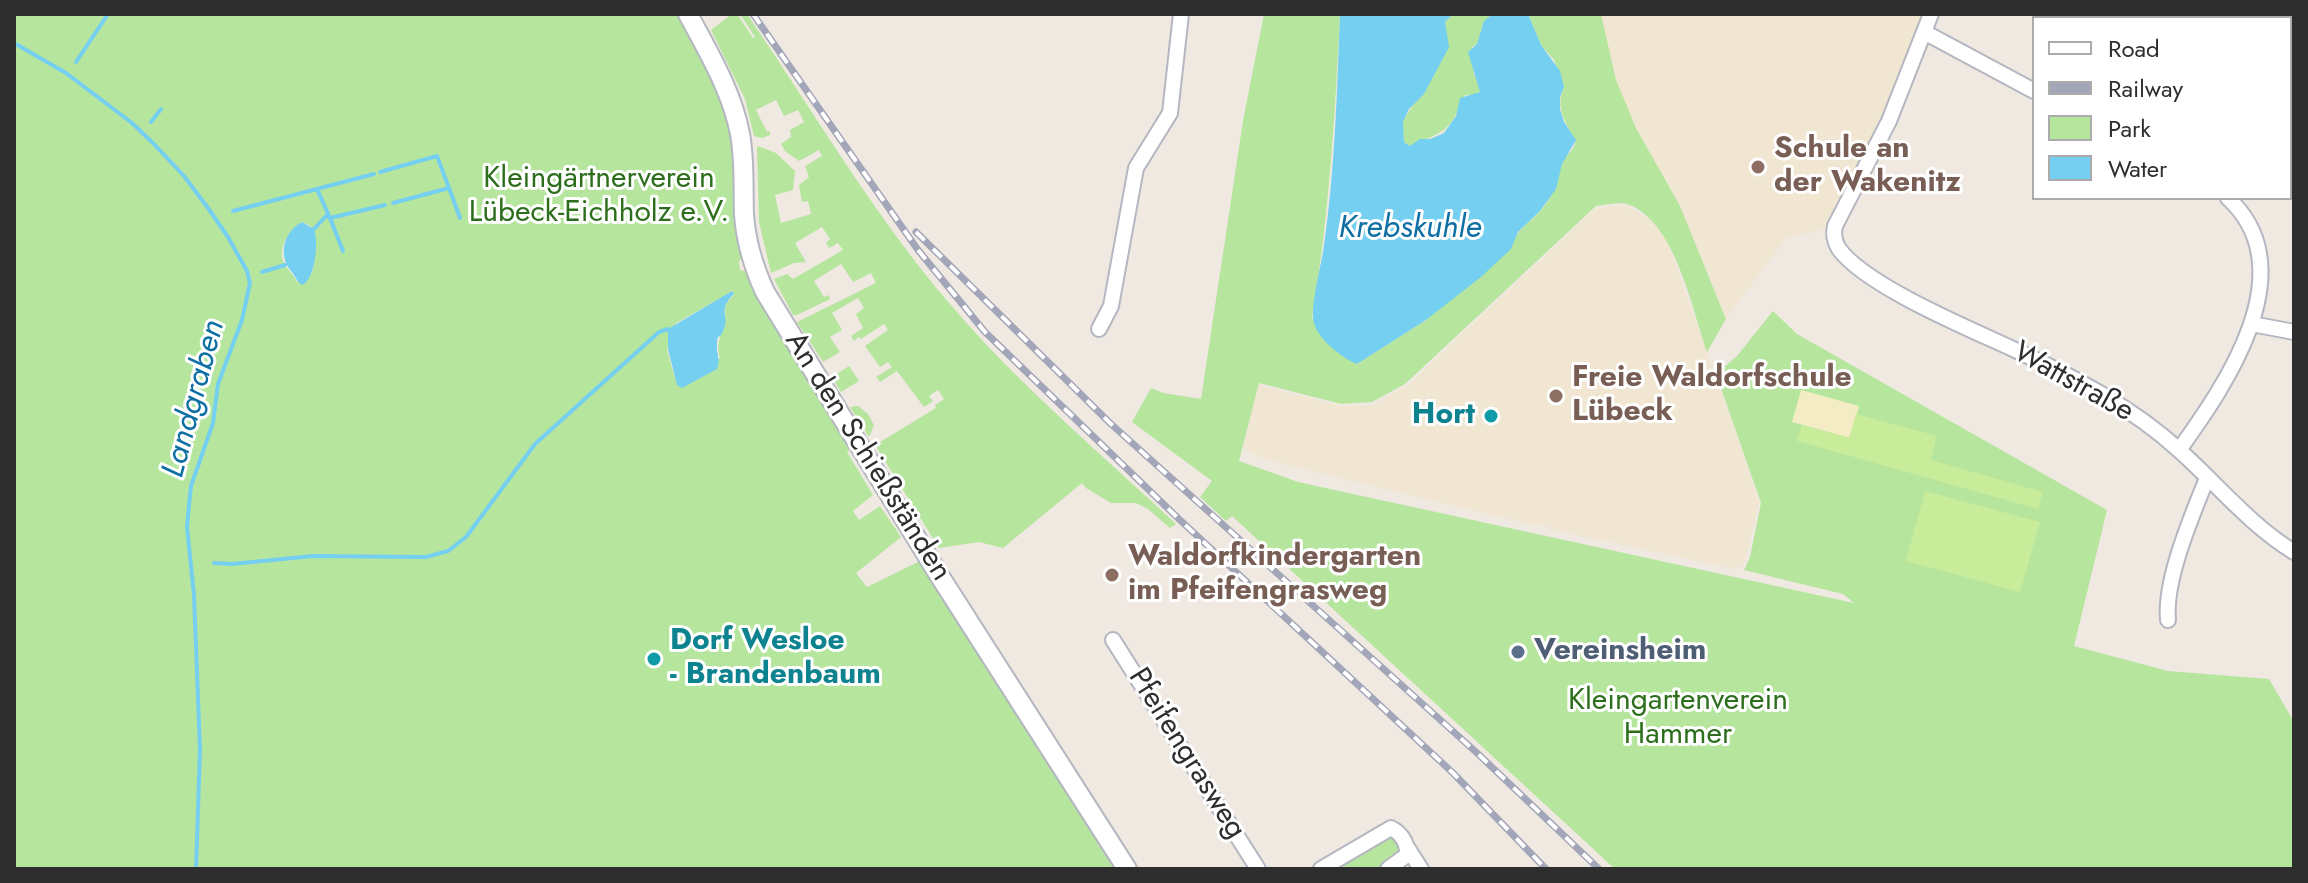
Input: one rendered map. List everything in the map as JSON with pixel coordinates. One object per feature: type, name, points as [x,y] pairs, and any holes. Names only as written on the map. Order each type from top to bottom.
[{"type":"street","name":"An den Schießständen","points":[[688,14],[726,88],[736,118],[743,153],[746,236],[765,292],[939,575],[1127,869]]},
{"type":"street","points":[[1099,329],[1111,306],[1136,168],[1170,113],[1181,14]]},
{"type":"street","points":[[1931,14],[1924,32],[2032,90]]},
{"type":"street","name":"Wattstraße","points":[[1924,32],[1889,121],[1835,226],[1835,240],[1845,255],[1885,285],[1940,315],[2096,389],[2179,450],[2272,539],[2294,552]]},
{"type":"street","points":[[2179,450],[2213,403],[2235,364],[2252,324],[2260,282],[2257,247],[2242,213],[2230,200]]},
{"type":"street","points":[[2252,324],[2294,332]]},
{"type":"street","points":[[2168,620],[2166,605],[2181,548],[2207,478]]},
{"type":"street","name":"Pfeifengrasweg","points":[[1113,640],[1258,869]]},
{"type":"street","points":[[1321,869],[1391,828],[1398,831],[1421,869]]},
{"type":"street","points":[[1388,869],[1407,855],[1407,847]]},
{"type":"shaded area","name":"Schule an der Wakenitz","points":[[1601,14],[1923,14],[1884,117],[1827,228],[1785,239],[1726,319],[1680,206],[1636,128],[1616,80]]},
{"type":"shaded area","name":"Freie Waldorfschule Lübeck","points":[[1625,205],[1653,221],[1669,245],[1746,462],[1759,503],[1744,565],[1735,569],[1549,529],[1549,526],[1538,526],[1266,460],[1243,448],[1258,385],[1341,406],[1373,405],[1407,386],[1596,208]]},
{"type":"green space","name":"Kleingärtnerverein Lübeck-Eichholz e.V.","points":[[14,14],[681,14],[721,95],[733,137],[744,256],[739,261],[740,270],[748,272],[852,447],[847,452],[873,495],[853,511],[859,520],[880,506],[901,537],[856,573],[867,587],[922,560],[1114,869],[14,869]],"holes":[[[302,222],[311,226],[315,257],[312,273],[297,282],[285,265],[282,253],[289,235]],[[732,292],[734,295],[725,306],[725,320],[718,345],[720,358],[674,375],[667,349],[676,323]]]},
{"type":"green space","points":[[732,14],[737,14],[753,38],[740,14],[747,14],[869,198],[921,269],[975,333],[1030,389],[1176,524],[1170,528],[1136,503],[1111,503],[1082,483],[1003,548],[979,542],[939,548],[875,445],[936,408],[935,405],[944,399],[938,390],[929,396],[933,401],[924,407],[897,371],[880,382],[876,377],[892,367],[888,362],[880,367],[865,346],[888,330],[884,324],[854,341],[851,336],[863,328],[856,314],[864,308],[858,298],[832,313],[842,330],[830,337],[840,352],[823,362],[797,322],[876,283],[871,273],[853,282],[841,264],[814,281],[824,297],[828,295],[830,299],[793,315],[774,279],[787,274],[793,279],[843,250],[838,243],[829,248],[826,243],[830,239],[822,227],[795,243],[806,262],[794,263],[771,273],[759,222],[757,148],[776,153],[795,171],[793,190],[775,195],[781,223],[811,214],[808,201],[802,202],[799,185],[809,177],[805,166],[822,156],[819,150],[799,161],[785,151],[781,144],[791,137],[790,130],[804,122],[798,110],[784,116],[776,100],[756,110],[770,135],[762,138],[754,136],[745,99],[711,30]]},
{"type":"green space","name":"Kleingartenverein Hammer","points":[[1264,14],[1340,14],[1327,204],[1312,318],[1357,364],[1426,320],[1513,241],[1552,193],[1563,161],[1574,147],[1575,140],[1563,115],[1561,97],[1564,87],[1554,60],[1541,45],[1528,14],[1601,14],[1616,80],[1636,128],[1680,206],[1726,319],[1707,352],[1688,290],[1658,228],[1644,213],[1627,204],[1596,206],[1405,384],[1372,402],[1341,404],[1259,383],[1239,461],[1298,482],[1854,603],[1843,594],[1744,570],[1750,557],[1761,503],[1716,374],[1737,356],[1773,311],[1797,334],[2107,510],[2074,646],[2168,671],[2269,679],[2294,722],[2294,869],[1615,869],[1232,516],[1226,521],[1200,497],[1212,481],[1132,422],[1151,388],[1201,399],[1243,121]]},
{"type":"green space","points":[[1453,14],[1493,14],[1484,22],[1477,44],[1472,47],[1474,75],[1480,92],[1474,96],[1465,95],[1455,117],[1445,129],[1410,146],[1404,142],[1402,122],[1415,102],[1445,22]]},
{"type":"green space","points":[[849,366],[859,381],[841,392],[832,377]]},
{"type":"green space","points":[[858,406],[868,414],[874,425],[869,437],[850,407]]},
{"type":"green space","points":[[1856,414],[1937,436],[1931,460],[2043,492],[2038,509],[1797,441],[1802,425],[1849,438]]},
{"type":"green space","points":[[1925,491],[2040,522],[2020,592],[1906,561]]},
{"type":"green space","points":[[1390,835],[1398,842],[1401,852],[1381,869],[1328,869]]},
{"type":"sand","points":[[1801,390],[1859,406],[1850,438],[1792,422]]},
{"type":"water","name":"Krebskuhle","points":[[1340,14],[1453,14],[1445,22],[1449,47],[1424,94],[1409,109],[1403,122],[1404,142],[1410,146],[1420,139],[1430,139],[1444,133],[1456,116],[1460,98],[1480,92],[1468,52],[1477,44],[1484,21],[1493,14],[1528,14],[1541,45],[1560,71],[1564,87],[1560,109],[1564,122],[1576,140],[1562,164],[1556,189],[1540,211],[1518,232],[1511,249],[1426,320],[1357,364],[1325,341],[1316,329],[1313,316],[1331,188]]},
{"type":"water","points":[[302,222],[314,229],[316,242],[313,268],[303,285],[287,265],[284,252],[290,232]]},
{"type":"water","points":[[732,291],[734,294],[725,309],[725,326],[717,340],[717,369],[682,388],[677,385],[668,349],[668,329]]},
{"type":"waterway","points":[[76,62],[108,14]]},
{"type":"waterway","name":"Landgraben","points":[[14,43],[66,73],[132,123],[153,143],[208,208],[228,237],[247,271],[250,283],[242,320],[218,384],[213,423],[191,486],[189,505],[187,527],[194,595],[200,749],[196,869]]},
{"type":"waterway","points":[[151,122],[161,109]]},
{"type":"waterway","points":[[380,172],[437,156],[449,188]]},
{"type":"waterway","points":[[233,211],[374,174]]},
{"type":"waterway","points":[[393,203],[449,188],[460,218]]},
{"type":"waterway","points":[[317,189],[330,218],[385,205]]},
{"type":"waterway","points":[[314,229],[326,216],[330,218],[343,251]]},
{"type":"waterway","points":[[262,272],[285,265]]},
{"type":"waterway","points":[[214,563],[313,556],[426,557],[448,551],[466,537],[535,444],[659,332],[668,329]]},
{"type":"railway","points":[[753,14],[918,250],[985,332],[1180,520],[1453,773],[1546,869]]},
{"type":"railway","points":[[916,232],[1111,424],[1476,752],[1599,869]]},
{"type":"place","name":"Schule an der Wakenitz","points":[[1758,167]]},
{"type":"place","name":"Freie Waldorfschule Lübeck","points":[[1556,396]]},
{"type":"place","name":"Hort","points":[[1491,416]]},
{"type":"place","name":"Waldorfkindergarten im Pfeifengrasweg","points":[[1112,575]]},
{"type":"place","name":"Vereinsheim","points":[[1518,652]]},
{"type":"place","name":"Dorf Wesloe - Brandenbaum","points":[[654,659]]}]
